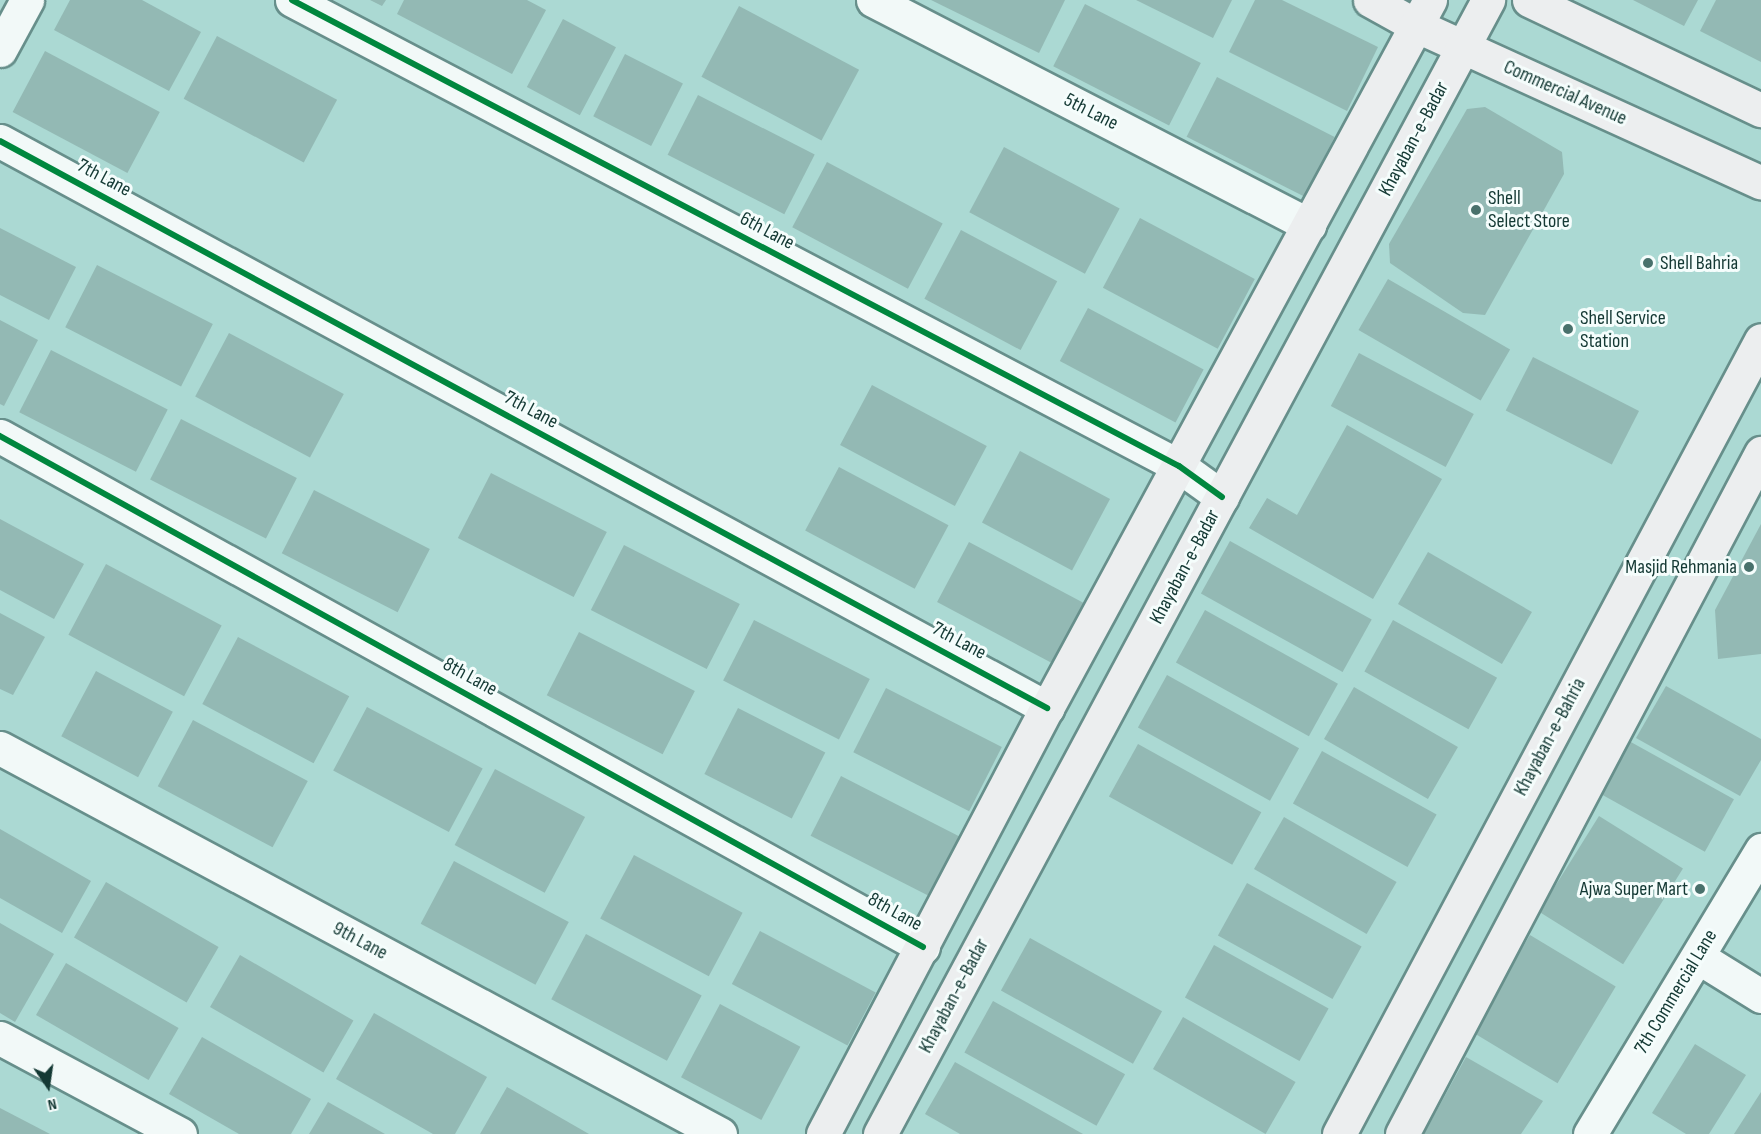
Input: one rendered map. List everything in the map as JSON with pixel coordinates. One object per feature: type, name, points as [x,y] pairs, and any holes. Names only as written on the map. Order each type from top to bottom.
[{"type":"main road","name":"Commercial Avenue","points":[[1370,0],[1422,12],[1463,46],[1759,186]]},
{"type":"main road","name":"Khayaban-e-Badar","points":[[880,1134],[1488,0]]},
{"type":"main road","points":[[1529,0],[1761,111]]},
{"type":"main road","points":[[823,1134],[1047,708],[1422,12]]},
{"type":"main road","name":"Khayaban-e-Bahria","points":[[1339,1134],[1761,340]]},
{"type":"main road","points":[[1402,1134],[1761,453]]},
{"type":"street","points":[[0,50],[27,0]]},
{"type":"street","name":"6th Lane","points":[[292,0],[1179,466],[1222,497]]},
{"type":"street","name":"5th Lane","points":[[873,0],[1309,225]]},
{"type":"street","name":"7th Lane","points":[[0,141],[1047,708]]},
{"type":"street","name":"8th Lane","points":[[0,436],[923,947]]},
{"type":"street","name":"9th Lane","points":[[0,748],[720,1134]]},
{"type":"street","name":"7th Commercial Lane","points":[[1590,1134],[1761,850]]},
{"type":"street","points":[[1698,957],[1761,996]]},
{"type":"street","points":[[0,1038],[180,1134]]},
{"type":"building","points":[[70,0],[142,0],[201,32],[169,91],[54,30]]},
{"type":"building","points":[[370,0],[386,0],[382,6]]},
{"type":"building","points":[[404,0],[527,0],[546,10],[512,74],[397,14]]},
{"type":"building","points":[[931,0],[1065,0],[1039,53]]},
{"type":"building","points":[[1136,0],[1232,0],[1213,38]]},
{"type":"building","points":[[1255,0],[1282,0],[1378,47],[1347,111],[1229,52]]},
{"type":"building","points":[[1633,0],[1698,0],[1684,26]]},
{"type":"building","points":[[1716,0],[1761,0],[1761,62],[1700,31]]},
{"type":"building","points":[[1085,4],[1201,63],[1169,125],[1053,66]]},
{"type":"building","points":[[739,6],[859,70],[822,140],[701,77]]},
{"type":"building","points":[[563,19],[616,47],[580,115],[527,87]]},
{"type":"building","points":[[217,36],[337,100],[304,163],[184,99]]},
{"type":"building","points":[[45,51],[160,112],[127,173],[13,112]]},
{"type":"building","points":[[625,54],[683,84],[651,146],[593,116]]},
{"type":"building","points":[[1217,77],[1335,137],[1304,197],[1187,137]]},
{"type":"building","points":[[698,95],[815,154],[784,214],[668,155]]},
{"type":"building","points":[[1485,107],[1562,152],[1564,174],[1485,315],[1463,313],[1390,263],[1389,244],[1467,109]]},
{"type":"building","points":[[1004,147],[1120,209],[1085,274],[969,212]]},
{"type":"building","points":[[827,162],[943,224],[908,289],[792,227]]},
{"type":"building","points":[[1140,218],[1255,279],[1218,349],[1103,288]]},
{"type":"building","points":[[0,228],[76,267],[49,320],[0,295]]},
{"type":"building","points":[[961,230],[1057,281],[1021,350],[924,299]]},
{"type":"building","points":[[97,265],[213,324],[181,386],[65,327]]},
{"type":"building","points":[[1388,279],[1510,350],[1481,401],[1358,330]]},
{"type":"building","points":[[1088,308],[1204,370],[1175,422],[1060,361]]},
{"type":"building","points":[[0,320],[38,340],[4,406],[0,404]]},
{"type":"building","points":[[229,333],[344,394],[310,458],[195,397]]},
{"type":"building","points":[[51,350],[168,409],[136,472],[19,412]]},
{"type":"building","points":[[1359,353],[1474,414],[1446,467],[1331,406]]},
{"type":"building","points":[[1533,357],[1639,411],[1612,464],[1506,410]]},
{"type":"building","points":[[872,385],[987,446],[955,506],[840,445]]},
{"type":"building","points":[[181,419],[297,478],[266,539],[150,480]]},
{"type":"building","points":[[1347,425],[1442,479],[1373,599],[1249,528],[1267,498],[1297,515]]},
{"type":"building","points":[[1020,451],[1110,499],[1072,570],[982,523]]},
{"type":"building","points":[[839,467],[948,525],[915,589],[805,531]]},
{"type":"building","points":[[491,473],[607,532],[574,597],[458,538]]},
{"type":"building","points":[[314,490],[430,549],[398,612],[282,553]]},
{"type":"building","points":[[0,519],[84,564],[54,619],[0,590]]},
{"type":"building","name":"Masjid Rehmania","points":[[1761,524],[1761,654],[1718,659],[1715,610]]},
{"type":"building","points":[[1230,541],[1372,620],[1343,672],[1201,593]]},
{"type":"building","points":[[969,542],[1084,603],[1052,663],[937,602]]},
{"type":"building","points":[[624,545],[740,604],[707,669],[591,610]]},
{"type":"building","points":[[1428,552],[1532,612],[1502,664],[1398,604]]},
{"type":"building","points":[[106,564],[222,626],[184,696],[68,635]]},
{"type":"building","points":[[1205,610],[1338,684],[1309,736],[1176,662]]},
{"type":"building","points":[[0,613],[45,637],[13,695],[0,689]]},
{"type":"building","points":[[754,620],[870,679],[839,740],[723,681]]},
{"type":"building","points":[[1393,620],[1497,678],[1468,729],[1364,672]]},
{"type":"building","points":[[579,632],[695,691],[663,754],[547,695]]},
{"type":"building","points":[[238,637],[349,696],[314,763],[202,704]]},
{"type":"building","points":[[96,671],[173,712],[138,777],[61,736]]},
{"type":"building","points":[[1167,675],[1299,748],[1270,801],[1138,727]]},
{"type":"building","points":[[1666,686],[1761,739],[1761,760],[1740,796],[1636,738]]},
{"type":"building","points":[[1354,687],[1458,747],[1428,799],[1324,739]]},
{"type":"building","points":[[886,688],[1002,747],[969,811],[853,752]]},
{"type":"building","points":[[367,707],[483,769],[449,832],[333,771]]},
{"type":"building","points":[[738,708],[825,752],[792,818],[704,774]]},
{"type":"building","points":[[193,720],[308,781],[273,847],[158,786]]},
{"type":"building","points":[[1629,741],[1734,799],[1705,852],[1600,793]]},
{"type":"building","points":[[1138,744],[1261,812],[1232,865],[1109,796]]},
{"type":"building","points":[[1322,751],[1437,815],[1407,867],[1293,803]]},
{"type":"building","points":[[495,769],[585,817],[545,893],[455,845]]},
{"type":"building","points":[[841,776],[960,836],[929,896],[811,836]]},
{"type":"building","points":[[1599,816],[1683,868],[1623,964],[1539,912]]},
{"type":"building","points":[[1284,817],[1397,882],[1367,934],[1254,869]]},
{"type":"building","points":[[0,829],[91,881],[62,933],[0,898]]},
{"type":"building","points":[[634,855],[743,913],[709,976],[600,919]]},
{"type":"building","points":[[454,861],[569,922],[535,985],[421,924]]},
{"type":"building","points":[[106,882],[219,947],[187,1002],[74,937]]},
{"type":"building","points":[[1247,883],[1362,947],[1332,999],[1218,935]]},
{"type":"building","points":[[0,923],[54,954],[15,1022],[0,1013]]},
{"type":"building","points":[[760,931],[876,993],[847,1045],[732,984]]},
{"type":"building","points":[[586,934],[702,996],[667,1061],[551,999]]},
{"type":"building","points":[[1530,935],[1616,987],[1558,1083],[1472,1032]]},
{"type":"building","points":[[1030,938],[1162,1011],[1133,1064],[1001,990]]},
{"type":"building","points":[[1214,945],[1329,1009],[1299,1061],[1185,997]]},
{"type":"building","points":[[240,955],[353,1020],[323,1072],[210,1007]]},
{"type":"building","points":[[66,963],[179,1028],[149,1080],[36,1015]]},
{"type":"building","points":[[993,1001],[1125,1074],[1096,1126],[964,1053]]},
{"type":"building","points":[[720,1004],[800,1047],[761,1120],[681,1077]]},
{"type":"building","points":[[374,1013],[487,1077],[455,1134],[433,1134],[336,1079]]},
{"type":"building","points":[[1183,1017],[1296,1082],[1266,1134],[1153,1069]]},
{"type":"building","points":[[202,1037],[311,1099],[291,1134],[239,1134],[169,1094]]},
{"type":"building","points":[[1695,1044],[1746,1075],[1709,1134],[1686,1134],[1652,1113]]},
{"type":"building","points":[[1466,1057],[1543,1101],[1521,1134],[1424,1134]]},
{"type":"building","points":[[955,1062],[1083,1134],[960,1134],[925,1114]]},
{"type":"building","points":[[507,1087],[589,1134],[480,1134]]},
{"type":"building","points":[[1761,1092],[1761,1134],[1734,1134]]},
{"type":"building","points":[[328,1102],[385,1134],[309,1134]]},
{"type":"building","points":[[0,1108],[50,1134],[0,1134]]},
{"type":"cycle path","points":[[292,0],[1179,466],[1222,497]]},
{"type":"cycle path","points":[[0,141],[1047,708]]},
{"type":"cycle path","points":[[0,436],[923,947]]},
{"type":"place","name":"Shell Select Store","points":[[1476,210]]},
{"type":"place","name":"Shell Bahria","points":[[1648,263]]},
{"type":"place","name":"Shell Service Station","points":[[1568,329]]},
{"type":"place","name":"Masjid Rehmania","points":[[1749,567]]},
{"type":"place","name":"Ajwa Super Mart","points":[[1700,889]]}]
